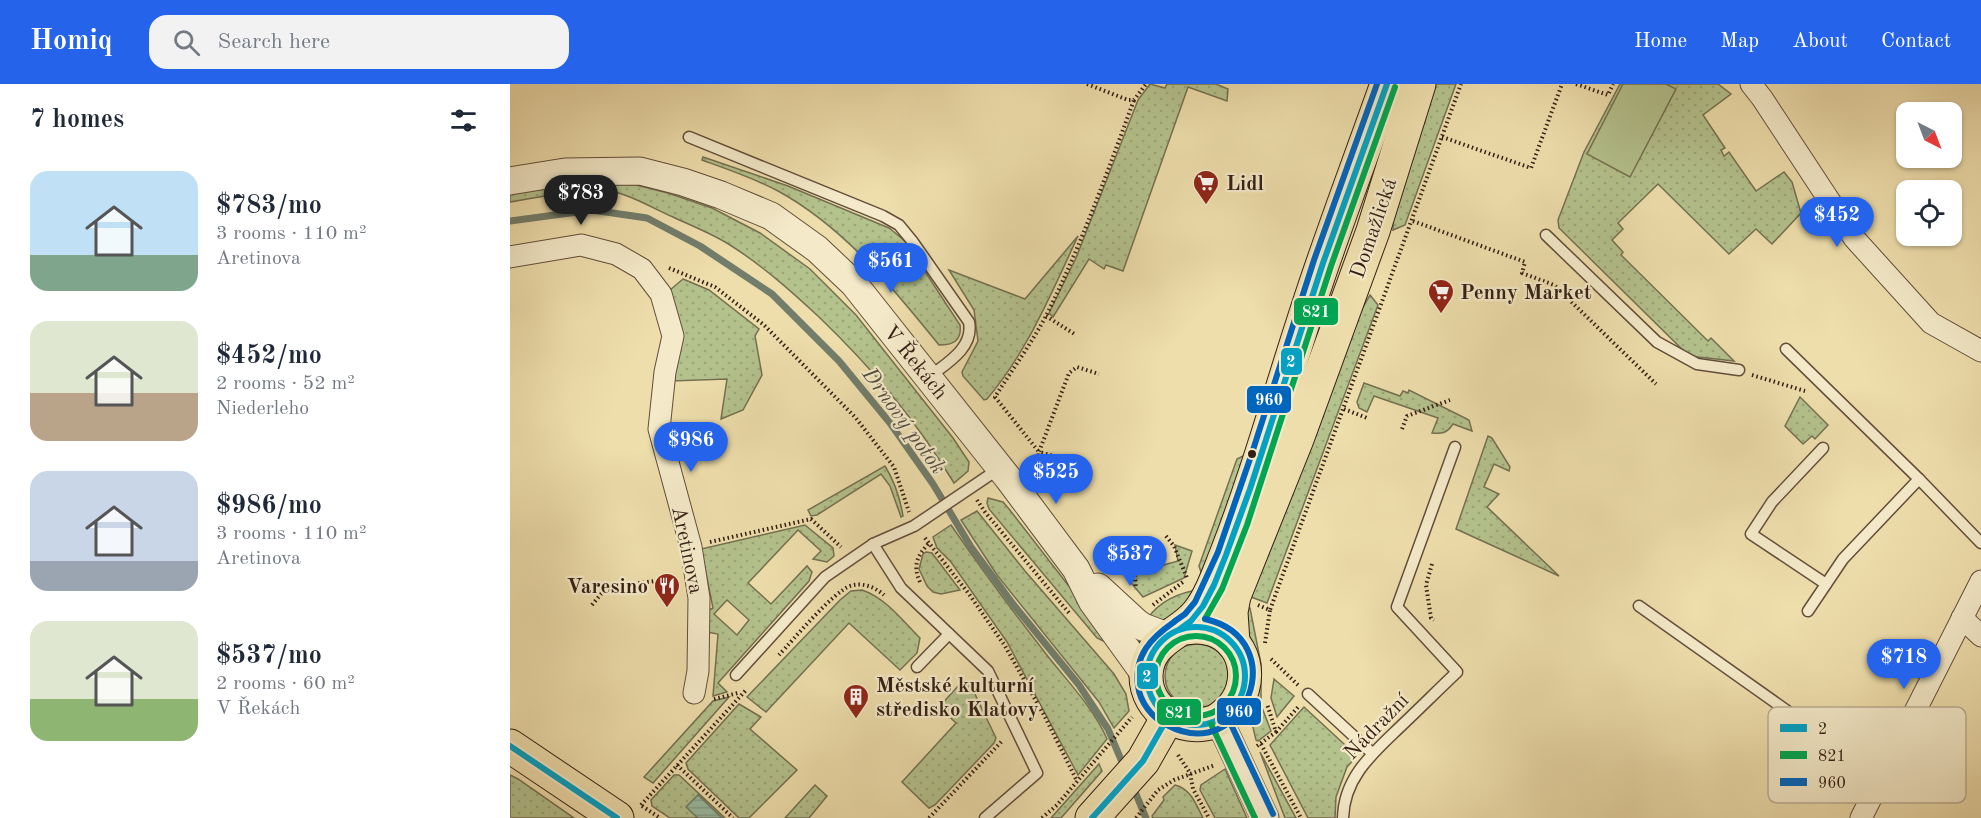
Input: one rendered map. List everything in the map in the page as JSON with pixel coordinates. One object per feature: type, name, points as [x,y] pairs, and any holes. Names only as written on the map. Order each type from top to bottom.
[{"type":"main road","name":"Domažlická","points":[[1146,676],[1149,660],[1156,647],[1198,613],[1213,588],[1246,503],[1314,289],[1388,84]]},
{"type":"main road","name":"Domažlická","points":[[1220,720],[1236,705],[1244,689],[1245,673],[1242,657],[1233,642],[1231,612],[1234,596],[1297,439],[1373,231],[1419,84]]},
{"type":"main road","points":[[1174,632],[1194,626],[1208,628],[1222,633],[1233,642]]},
{"type":"main road","points":[[1146,676],[1152,699],[1168,717],[1182,723],[1196,725],[1220,720]]},
{"type":"main road","points":[[1092,818],[1115,794],[1150,775],[1168,717]]},
{"type":"main road","points":[[510,746],[617,818]]},
{"type":"street","points":[[1751,84],[1854,238],[1931,323],[1981,351]]},
{"type":"street","name":"V Řekách","points":[[510,181],[566,172],[640,171],[721,195],[771,216],[817,249],[854,284],[1001,468],[1076,568],[1092,601],[1146,676]]},
{"type":"street","name":"Aretinova","points":[[510,257],[581,245],[616,254],[642,268],[661,294],[673,336],[665,372],[659,429],[691,547],[699,598],[698,671],[694,693]]},
{"type":"street","name":"V Řekách","points":[[1076,568],[1130,618],[1143,627],[1174,632]]},
{"type":"street","points":[[1918,707],[1981,581]]},
{"type":"street","points":[[1962,618],[1981,636]]},
{"type":"street","points":[[1220,720],[1265,818]]},
{"type":"street","points":[[1861,818],[1869,803]]},
{"type":"lane","points":[[689,137],[883,216],[899,225],[969,322],[971,332],[963,348],[929,377]]},
{"type":"lane","points":[[1546,235],[1658,342],[1697,364],[1739,370]]},
{"type":"lane","points":[[1786,349],[1981,543]]},
{"type":"lane","name":"Nádražní","points":[[1343,818],[1345,799],[1358,770],[1372,753],[1457,672],[1397,607],[1455,447]]},
{"type":"lane","points":[[1823,448],[1772,502],[1751,534],[1826,584]]},
{"type":"lane","points":[[736,675],[825,577],[873,544],[914,526],[1001,468]]},
{"type":"lane","points":[[1808,611],[1843,559],[1919,479]]},
{"type":"lane","points":[[873,544],[901,588],[988,671],[1037,772],[985,818]]},
{"type":"lane","points":[[1639,606],[1782,707]]},
{"type":"lane","points":[[917,667],[949,634]]},
{"type":"lane","points":[[1308,694],[1372,753]]},
{"type":"path","points":[[1087,84],[1128,100],[1134,100]]},
{"type":"path","points":[[1069,460],[1038,452],[995,397],[1046,316],[1082,237],[1134,100],[1146,84]]},
{"type":"path","points":[[1442,137],[1531,168],[1562,84]]},
{"type":"path","points":[[1576,84],[1608,95],[1613,84]]},
{"type":"path","points":[[1412,221],[1525,262],[1521,273],[1554,285],[1656,384]]},
{"type":"path","points":[[642,268],[659,264],[715,287],[764,325],[855,417],[894,467],[914,526],[969,594],[1005,646],[1044,715],[1077,782]]},
{"type":"path","points":[[1046,316],[1076,334]]},
{"type":"path","points":[[1044,486],[1037,468],[1038,452],[1070,373],[1077,368],[1099,375]]},
{"type":"path","points":[[1739,370],[1814,394],[1823,385]]},
{"type":"path","points":[[1402,429],[1407,416],[1450,400]]},
{"type":"path","points":[[1344,409],[1367,418]]},
{"type":"path","points":[[970,490],[1050,593],[1073,618]]},
{"type":"path","points":[[691,547],[811,519],[853,558]]},
{"type":"path","points":[[1132,544],[1136,590]]},
{"type":"path","points":[[1435,556],[1426,585],[1431,618],[1439,626]]},
{"type":"path","points":[[592,605],[611,587],[695,575]]},
{"type":"path","points":[[775,660],[836,596],[850,586],[863,585],[878,589],[886,597]]},
{"type":"path","points":[[1265,653],[1308,694],[1276,732]]},
{"type":"path","points":[[660,818],[641,805],[752,684]]},
{"type":"path","points":[[1042,818],[1057,805],[1134,714]]},
{"type":"path","points":[[929,818],[1003,740],[1001,734]]},
{"type":"path","points":[[1261,744],[1301,818]]},
{"type":"path","points":[[676,765],[733,818]]},
{"type":"path","points":[[1136,818],[1150,775],[1174,780],[1190,773],[1193,789],[1209,818]]},
{"type":"shaded area","points":[[1150,84],[1165,88],[1167,84],[1216,84],[1228,89],[1227,101],[1188,87],[1123,271],[1106,265],[1104,269],[1089,259],[1053,317],[1049,313],[1076,258],[1138,100]]},
{"type":"shaded area","points":[[1427,84],[1456,84],[1405,225],[1393,230],[1394,195]]},
{"type":"shaded area","points":[[1620,84],[1718,84],[1731,94],[1703,115],[1725,148],[1721,150],[1724,156],[1729,152],[1756,191],[1784,172],[1792,182],[1801,213],[1772,244],[1756,229],[1729,254],[1658,184],[1618,223],[1623,229],[1612,240],[1623,252],[1621,255],[1708,341],[1711,338],[1734,361],[1689,356],[1559,228],[1558,220],[1584,152]]},
{"type":"shaded area","points":[[1623,84],[1666,84],[1676,89],[1630,177],[1587,154]]},
{"type":"shaded area","points":[[703,157],[788,186],[889,228],[905,241],[960,325],[960,335],[956,341],[939,345],[866,260],[825,222],[778,191],[702,160]]},
{"type":"shaded area","points":[[597,183],[636,185],[712,208],[760,233],[810,269],[856,315],[953,438],[969,462],[968,471],[954,483],[908,416],[857,356],[787,288],[754,261],[723,241],[631,197],[605,190],[571,192],[510,202],[510,192]]},
{"type":"shaded area","points":[[1078,236],[1027,342],[1001,381],[984,400],[963,376],[962,372],[978,341],[974,310],[949,270],[1025,299]]},
{"type":"shaded area","points":[[683,279],[709,290],[759,329],[755,336],[762,375],[743,410],[721,419],[727,379],[671,381],[670,290]]},
{"type":"shaded area","points":[[1370,295],[1378,305],[1267,603],[1243,594],[1342,343]]},
{"type":"shaded area","points":[[1364,383],[1400,396],[1403,391],[1408,393],[1409,390],[1469,420],[1472,431],[1453,424],[1444,432],[1432,433],[1438,418],[1374,396],[1367,412],[1359,408],[1357,402]]},
{"type":"shaded area","points":[[1800,397],[1828,425],[1815,439],[1812,436],[1803,444],[1785,426]]},
{"type":"shaded area","points":[[1488,436],[1492,438],[1510,467],[1509,471],[1494,464],[1484,487],[1499,494],[1487,507],[1559,576],[1456,529]]},
{"type":"shaded area","points":[[1245,455],[1202,575],[1199,566],[1237,459]]},
{"type":"shaded area","points":[[1044,458],[1058,460],[1065,477],[1051,489],[1041,468]]},
{"type":"shaded area","points":[[885,466],[897,490],[903,516],[901,517],[890,486],[881,474],[817,515],[811,516],[808,510]]},
{"type":"shaded area","points":[[988,498],[1003,502],[1110,639],[1105,642],[1097,638],[989,509]]},
{"type":"shaded area","points":[[977,511],[1025,571],[1114,674],[1126,694],[1129,711],[1114,728],[1099,702],[997,575],[961,520]]},
{"type":"shaded area","points":[[805,525],[833,548],[834,556],[827,562],[813,559],[821,551],[798,530],[748,583],[771,604],[807,566],[812,572],[809,581],[718,683],[727,692],[713,696],[718,634],[707,632],[707,611],[713,608],[701,549]],"holes":[[[727,600],[749,620],[737,635],[714,614]]]},
{"type":"shaded area","points":[[951,525],[1101,727],[1107,739],[1078,775],[1007,642],[951,562],[937,548],[933,537]]},
{"type":"shaded area","points":[[1175,545],[1192,551],[1184,578],[1143,597],[1117,566],[1130,554],[1135,573],[1178,561]]},
{"type":"shaded area","points":[[932,553],[960,590],[941,594],[933,592],[927,586],[919,569],[923,554]]},
{"type":"shaded area","points":[[1203,589],[1169,622],[1148,618],[1165,601],[1187,592]]},
{"type":"shaded area","points":[[862,590],[879,598],[920,638],[917,653],[900,670],[849,623],[766,712],[747,697],[840,600],[851,591]]},
{"type":"shaded area","points":[[1240,604],[1250,608],[1261,664],[1261,705],[1271,731],[1258,741],[1251,719]]},
{"type":"shaded area","points":[[1197,644],[1220,653],[1229,676],[1220,699],[1197,708],[1174,699],[1165,676],[1174,653]]},
{"type":"shaded area","points":[[1274,679],[1294,696],[1277,717],[1271,698]]},
{"type":"shaded area","points":[[965,682],[972,688],[996,738],[994,743],[935,805],[929,808],[902,782],[956,723],[939,707],[959,685]]},
{"type":"shaded area","points":[[729,697],[653,783],[644,777],[713,701]]},
{"type":"shaded area","points":[[739,704],[761,717],[750,729],[797,770],[749,818],[739,818],[688,769],[686,763]]},
{"type":"shaded area","points":[[1304,707],[1357,756],[1347,767],[1336,797],[1335,818],[1308,818],[1270,745]]},
{"type":"shaded area","points":[[1260,752],[1296,818],[1285,818]]},
{"type":"shaded area","points":[[1099,764],[1102,771],[1061,818],[1051,818]]},
{"type":"shaded area","points":[[1225,769],[1247,818],[1215,818],[1200,790],[1201,785]]},
{"type":"shaded area","points":[[510,775],[518,779],[574,818],[510,818]]},
{"type":"shaded area","points":[[674,775],[679,775],[725,818],[722,818],[698,795],[687,807],[698,818],[670,818],[652,806],[651,800]]},
{"type":"shaded area","points":[[815,785],[827,796],[809,818],[785,818]]},
{"type":"shaded area","points":[[1175,785],[1189,794],[1203,818],[1153,818],[1152,816],[1164,800],[1163,797]]},
{"type":"shaded area","points":[[698,795],[722,818],[698,818],[686,807]]},
{"type":"waterway","name":"Drnový potok","points":[[510,221],[592,210],[647,218],[700,246],[772,294],[839,361],[890,423],[933,484],[971,547],[1013,604],[1079,685],[1108,729],[1125,769]]},
{"type":"waterway","name":"Drnový potok","points":[[1133,787],[1146,818]]},
{"type":"transit line","name":"960","points":[[1175,621],[1185,614],[1195,602],[1218,552],[1314,260],[1377,84]]},
{"type":"transit line","name":"2","points":[[1180,629],[1191,621],[1203,606],[1226,555],[1250,489],[1323,263],[1387,84]]},
{"type":"transit line","name":"821","points":[[1205,619],[1222,589],[1247,525],[1331,266],[1395,87]]},
{"type":"transit line","name":"960","points":[[1174,622],[1158,634],[1146,648],[1137,675],[1139,692],[1144,704],[1156,718],[1167,725],[1195,733],[1218,729],[1237,715],[1249,695],[1253,672],[1248,650],[1232,631],[1205,619]]},
{"type":"transit line","name":"2","points":[[1196,627],[1206,628],[1223,635],[1237,649],[1244,666],[1245,676],[1244,686],[1237,703],[1223,717],[1206,724],[1196,725],[1186,724],[1169,717],[1155,703],[1148,686],[1147,676],[1148,666],[1155,649],[1169,635],[1186,628],[1196,627]]},
{"type":"transit line","name":"821","points":[[1196,636],[1211,639],[1224,648],[1233,661],[1236,676],[1233,691],[1224,704],[1211,713],[1196,716],[1181,713],[1168,704],[1159,691],[1156,676],[1159,661],[1168,648],[1181,639],[1196,636]]},
{"type":"transit line","name":"960","points":[[1227,716],[1273,814]]},
{"type":"transit line","name":"2","points":[[1092,818],[1143,761],[1168,717]]},
{"type":"transit line","name":"821","points":[[1211,724],[1255,818]]},
{"type":"transit line","name":"2","points":[[510,746],[617,818]]},
{"type":"place","name":"Lidl","points":[[1206,206]]},
{"type":"place","name":"Penny Market","points":[[1441,315]]},
{"type":"place","name":"Varesino","points":[[667,609]]},
{"type":"place","name":"Městské kulturní středisko Klatovy","points":[[856,720]]}]
